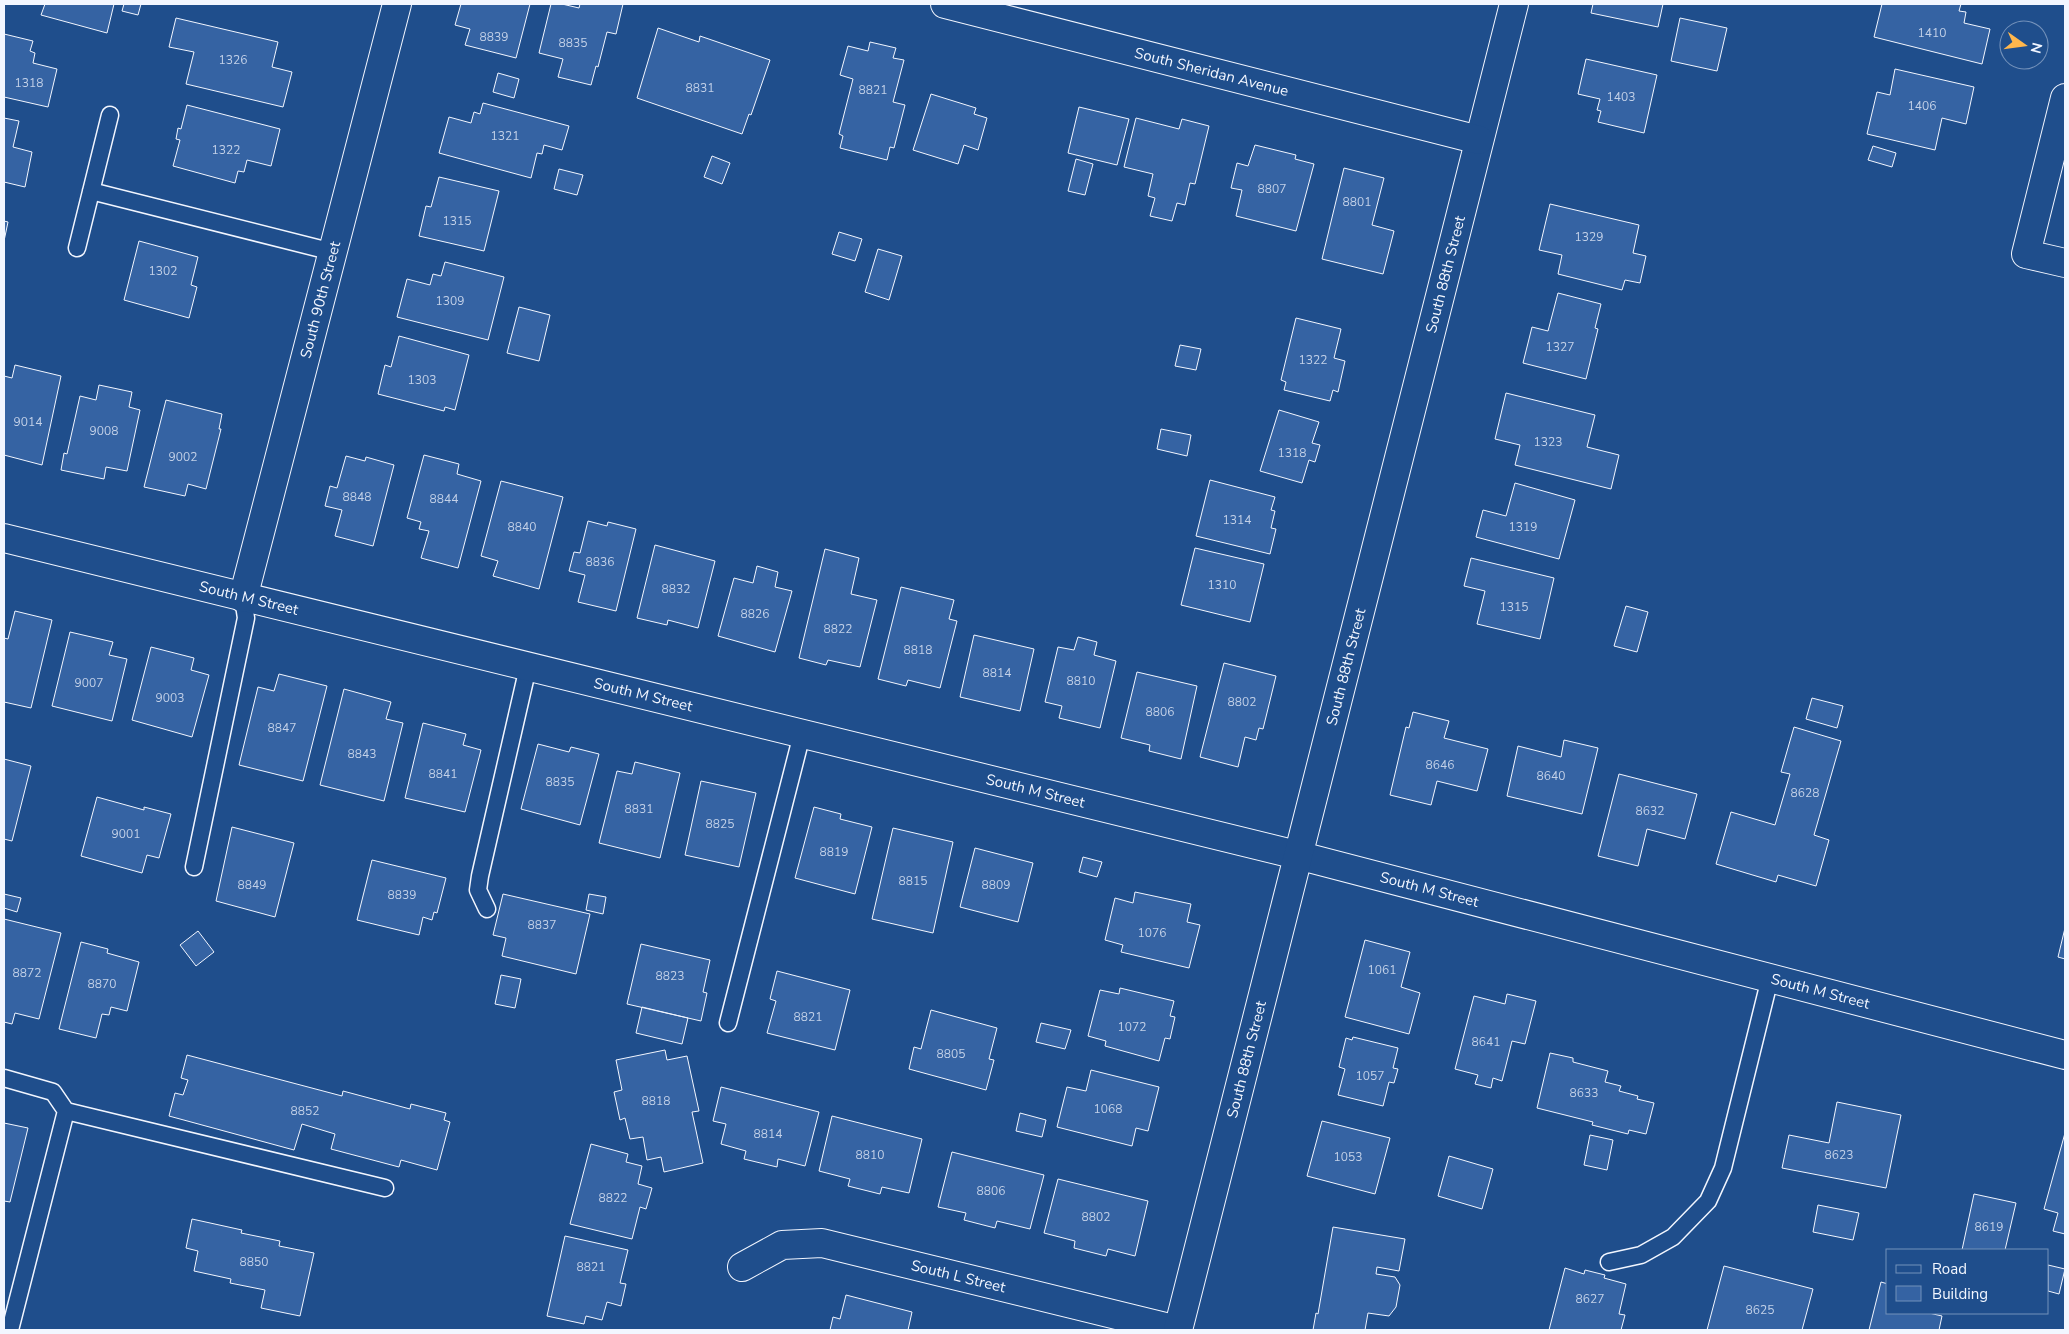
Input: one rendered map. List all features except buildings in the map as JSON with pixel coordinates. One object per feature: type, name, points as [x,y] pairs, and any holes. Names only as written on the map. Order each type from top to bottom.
[{"type":"street","name":"South 90th Street","points":[[243,598],[397,4]]},
{"type":"street","name":"South Sheridan Avenue","points":[[945,4],[1479,140]]},
{"type":"street","name":"South 88th Street","points":[[1178,1330],[1514,4]]},
{"type":"street","points":[[2065,98],[2026,254],[2065,264]]},
{"type":"street","name":"South M Street","points":[[4,538],[1297,855],[2065,1055]]},
{"type":"street","name":"South L Street","points":[[742,1267],[782,1245],[822,1243],[1178,1330]]},
{"type":"lane","points":[[77,248],[110,115]]},
{"type":"lane","points":[[91,191],[333,252]]},
{"type":"lane","points":[[194,868],[246,618],[243,598]]},
{"type":"lane","points":[[487,909],[478,890],[480,876],[528,667]]},
{"type":"lane","points":[[728,1023],[802,734]]},
{"type":"lane","points":[[1609,1262],[1641,1255],[1673,1237],[1708,1201],[1723,1168],[1770,978]]},
{"type":"lane","points":[[4,1078],[53,1092],[66,1111],[385,1188]]},
{"type":"lane","points":[[10,1330],[66,1111]]}]
